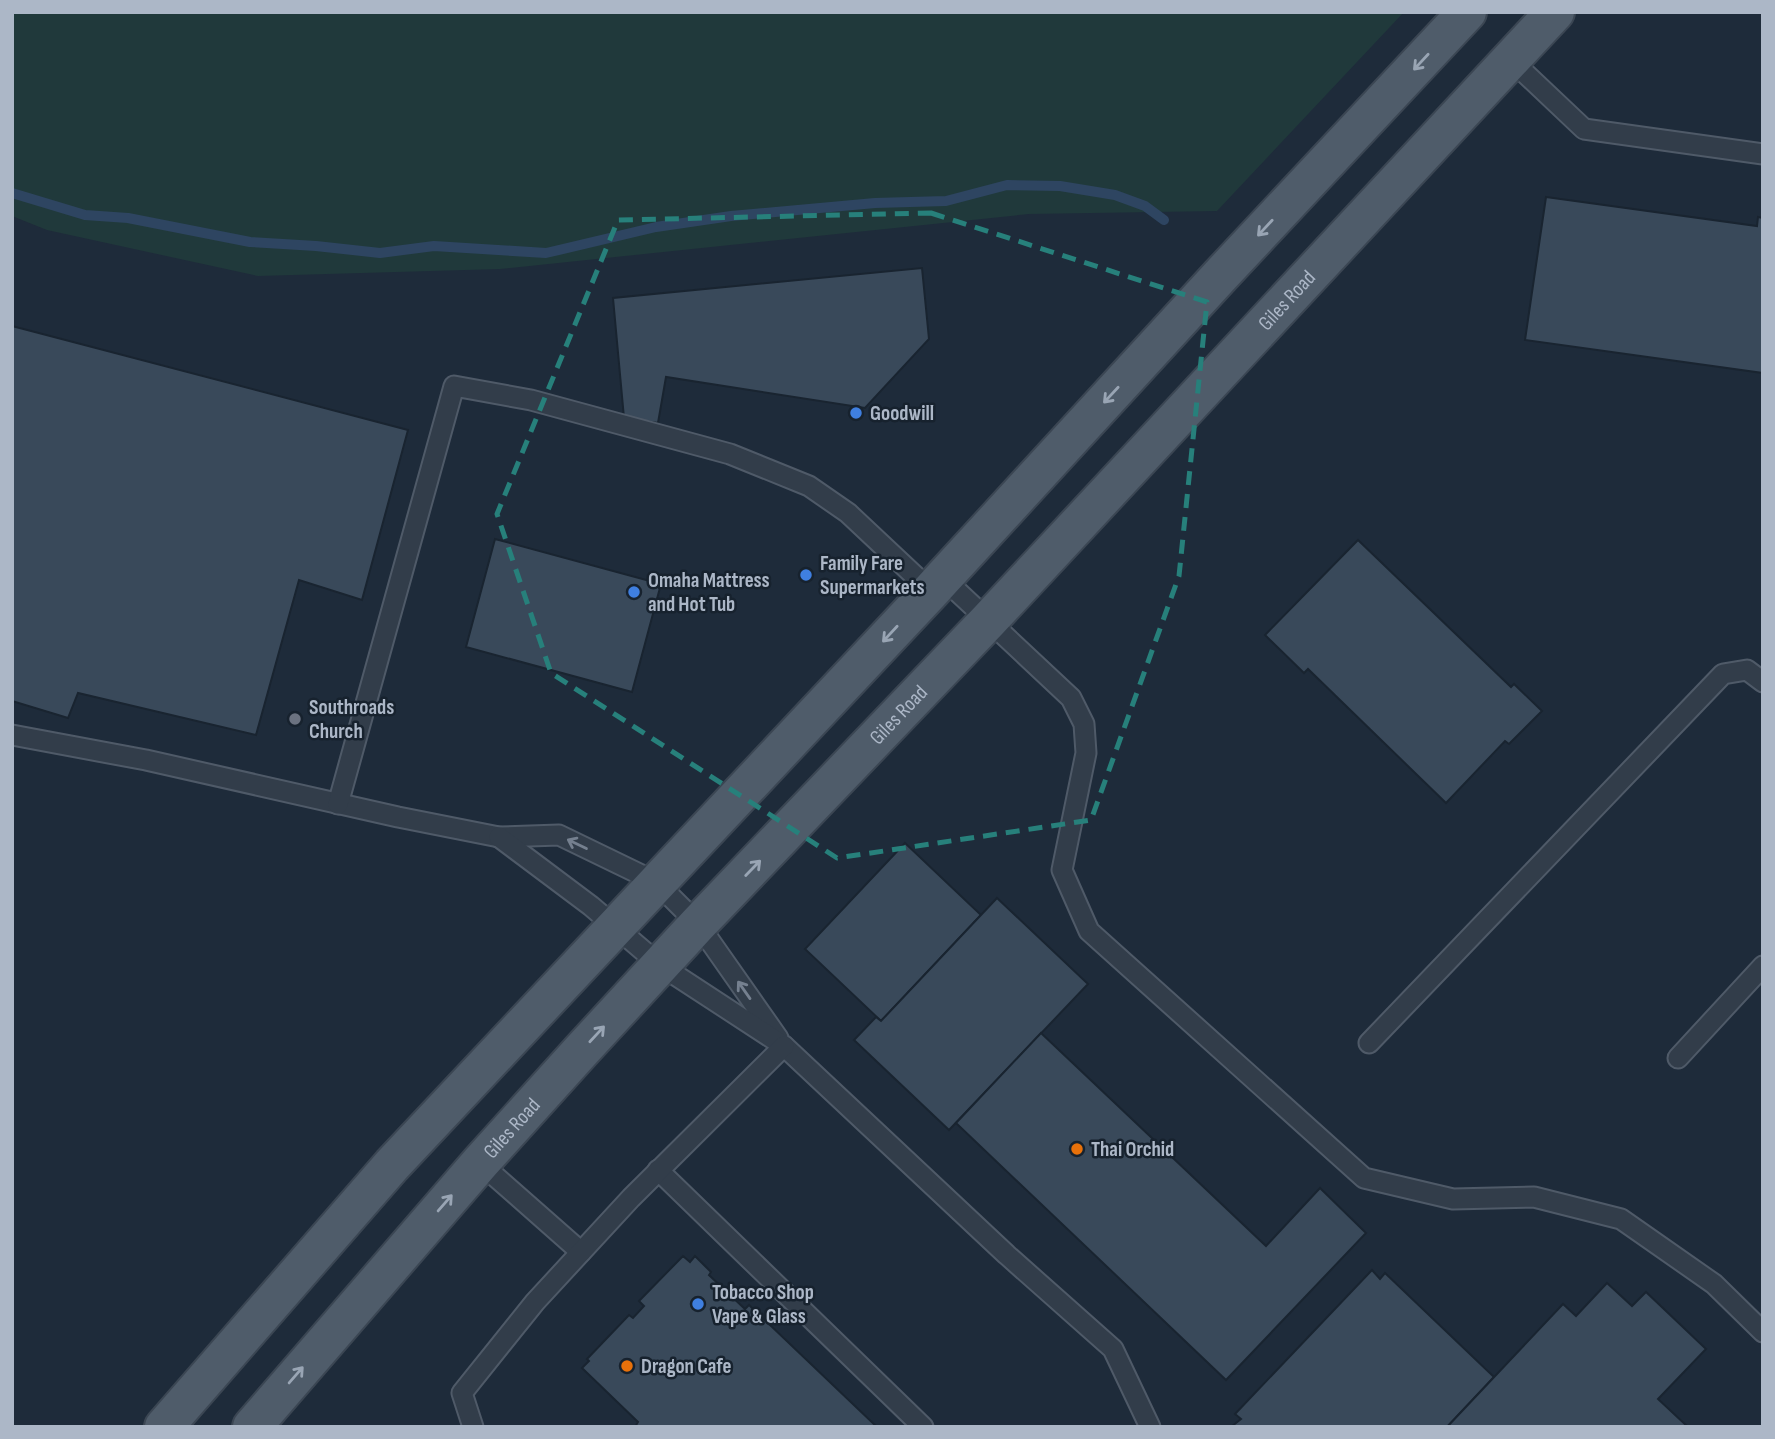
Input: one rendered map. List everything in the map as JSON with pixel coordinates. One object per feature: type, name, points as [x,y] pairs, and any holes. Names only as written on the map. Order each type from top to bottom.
[{"type":"main road","points":[[164,1427],[392,1165],[937,584],[1467,12]]},
{"type":"main road","name":"Giles Road","points":[[252,1427],[480,1164],[660,965],[989,620],[1555,12]]},
{"type":"lane","points":[[1511,60],[1584,129],[1763,154]]},
{"type":"lane","points":[[338,804],[454,386],[531,400],[730,454],[809,486],[848,513],[937,584],[989,620],[1071,698],[1084,724],[1086,753],[1062,870],[1089,932],[1364,1178],[1453,1199],[1534,1197],[1621,1219],[1714,1284],[1763,1332]]},
{"type":"lane","points":[[1369,1043],[1723,674],[1747,670],[1763,682]]},
{"type":"lane","points":[[12,735],[146,760],[499,837],[559,835],[656,882],[698,924],[784,1046]]},
{"type":"lane","points":[[499,837],[660,965],[784,1046],[1007,1255],[1113,1349],[1150,1427]]},
{"type":"lane","points":[[1678,1058],[1763,967]]},
{"type":"lane","points":[[473,1427],[462,1392],[535,1302],[658,1170],[784,1046]]},
{"type":"lane","points":[[480,1164],[581,1252]]},
{"type":"lane","points":[[658,1170],[923,1427]]},
{"type":"highlighted area","points":[[931,213],[1207,302],[1179,576],[1091,820],[837,858],[551,673],[497,514],[618,220]]},
{"type":"green space","points":[[12,12],[1404,12],[1217,211],[1029,214],[500,269],[258,276],[47,230],[12,216]]},
{"type":"building","points":[[1546,197],[1757,226],[1758,217],[1763,218],[1763,373],[1525,340]]},
{"type":"building","points":[[922,268],[929,339],[865,408],[666,377],[658,423],[624,418],[613,298]]},
{"type":"building","points":[[12,326],[408,430],[362,600],[299,580],[256,735],[78,693],[68,718],[12,701]]},
{"type":"building","points":[[495,539],[661,584],[632,692],[466,647]]},
{"type":"building","points":[[1358,540],[1511,687],[1514,684],[1542,711],[1509,744],[1505,741],[1446,803],[1308,669],[1304,673],[1265,635]]},
{"type":"building","points":[[905,843],[981,915],[881,1021],[805,949]]},
{"type":"building","points":[[997,898],[1088,984],[949,1130],[854,1040],[876,1017],[881,1021]]},
{"type":"building","points":[[1041,1033],[1266,1246],[1320,1188],[1366,1233],[1226,1380],[956,1123]]},
{"type":"building","points":[[683,1256],[690,1262],[695,1256],[711,1272],[709,1275],[745,1309],[749,1305],[877,1427],[635,1427],[638,1422],[582,1368],[589,1361],[587,1359],[629,1315],[633,1318],[644,1306],[639,1301]]},
{"type":"building","points":[[1372,1270],[1380,1279],[1385,1273],[1494,1377],[1447,1427],[1231,1427],[1241,1419],[1235,1414]]},
{"type":"building","points":[[1607,1283],[1632,1306],[1646,1292],[1706,1349],[1658,1399],[1688,1427],[1447,1427],[1563,1304],[1576,1316]]},
{"type":"waterway","points":[[12,193],[85,215],[128,218],[250,242],[380,253],[434,246],[546,253],[656,227],[731,216],[875,203],[946,201],[1007,185],[1060,186],[1115,195],[1145,206],[1164,220]]},
{"type":"place","name":"Goodwill","points":[[856,413]]},
{"type":"place","name":"Family Fare Supermarkets","points":[[806,575]]},
{"type":"place","name":"Omaha Mattress and Hot Tub","points":[[634,592]]},
{"type":"place","name":"Southroads Church","points":[[295,719]]},
{"type":"place","name":"Thai Orchid","points":[[1077,1149]]},
{"type":"place","name":"Tobacco Shop Vape & Glass","points":[[698,1304]]},
{"type":"place","name":"Dragon Cafe","points":[[627,1366]]}]
